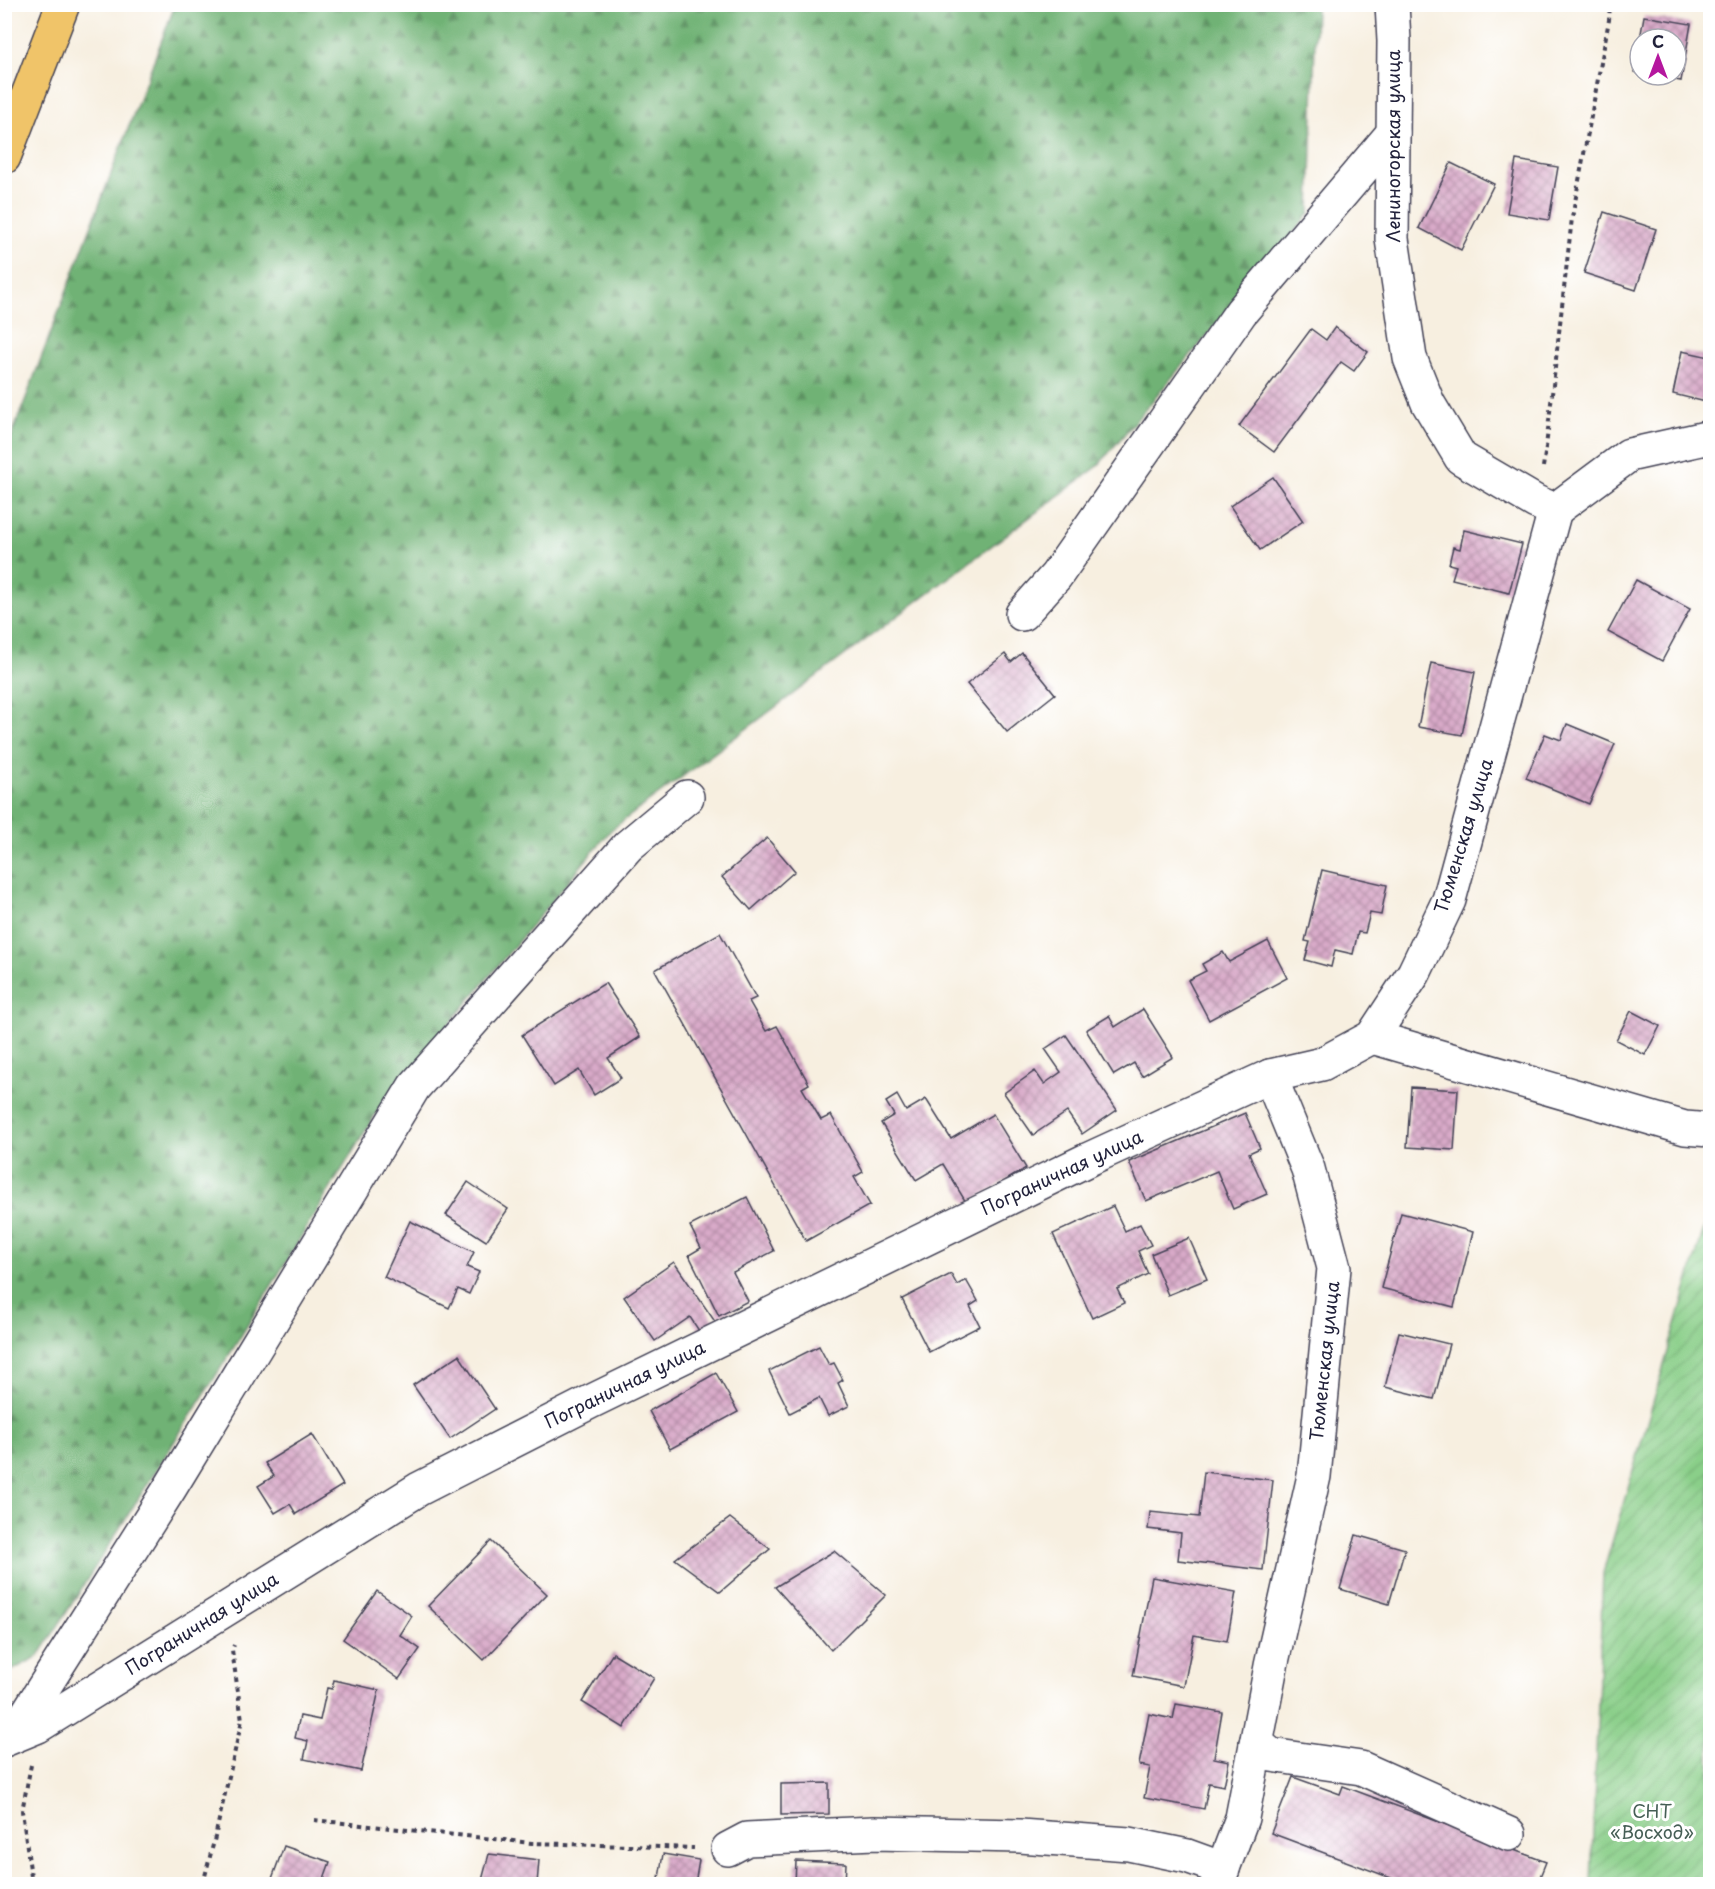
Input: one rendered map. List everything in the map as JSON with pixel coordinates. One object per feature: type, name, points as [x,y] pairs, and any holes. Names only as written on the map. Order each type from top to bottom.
[{"type":"highway","points":[[4,157],[63,4]]},
{"type":"street","name":"Лениногорская улица","points":[[1392,4],[1394,41],[1392,239],[1410,358],[1428,403],[1461,458],[1545,506]]},
{"type":"street","points":[[1022,614],[1056,576],[1241,312],[1393,133]]},
{"type":"street","points":[[1545,506],[1629,455],[1710,437]]},
{"type":"street","name":"Тюменская улица","points":[[1220,1877],[1242,1818],[1271,1666],[1314,1476],[1334,1268],[1308,1169],[1270,1076],[1322,1064],[1372,1037],[1414,974],[1449,900],[1545,506]]},
{"type":"street","points":[[18,1734],[414,1087],[628,846],[687,797]]},
{"type":"street","points":[[1372,1037],[1685,1128],[1710,1130]]},
{"type":"street","name":"Пограничная улица","points":[[18,1734],[419,1489],[600,1396],[1089,1159],[1270,1076]]},
{"type":"street","points":[[1256,1743],[1271,1755],[1361,1768],[1509,1834]]},
{"type":"street","points":[[728,1848],[747,1839],[874,1833],[1020,1836],[1129,1844],[1187,1856],[1220,1877]]},
{"type":"path","points":[[1545,506],[1546,447],[1572,218],[1609,20],[1610,4]]},
{"type":"path","points":[[203,1884],[242,1720],[232,1650],[236,1640]]},
{"type":"path","points":[[18,1734],[22,1811],[32,1884]]},
{"type":"path","points":[[314,1820],[532,1843],[728,1848]]},
{"type":"green space","points":[[175,5],[1316,5],[1310,213],[1097,467],[611,830],[378,1110],[241,1336],[39,1656],[5,1674],[4,456]]},
{"type":"green space","name":"СНТ «Восход»","points":[[1710,1208],[1710,1884],[1591,1884],[1603,1573]]},
{"type":"building","points":[[1644,16],[1691,24],[1688,41],[1688,27],[1642,27]]},
{"type":"building","points":[[1516,160],[1558,167],[1549,220],[1507,213]]},
{"type":"building","points":[[1451,163],[1494,184],[1461,250],[1419,228]]},
{"type":"building","points":[[1604,212],[1656,229],[1636,290],[1584,273]]},
{"type":"building","points":[[1335,327],[1368,352],[1354,371],[1341,362],[1274,452],[1239,426],[1311,329],[1326,340]]},
{"type":"building","points":[[1682,351],[1710,357],[1710,403],[1673,394]]},
{"type":"building","points":[[1273,477],[1303,521],[1260,550],[1230,506]]},
{"type":"building","points":[[1464,530],[1522,544],[1509,593],[1452,579],[1456,566],[1449,564],[1453,547],[1460,549]]},
{"type":"building","points":[[1636,580],[1690,609],[1662,661],[1608,632]]},
{"type":"building","points":[[1022,653],[1055,694],[1007,732],[967,684],[1005,654],[1011,662]]},
{"type":"building","points":[[1431,663],[1475,672],[1462,735],[1418,727]]},
{"type":"building","points":[[1567,724],[1615,744],[1589,804],[1526,778],[1545,734],[1561,740]]},
{"type":"building","points":[[767,838],[795,871],[751,910],[722,877]]},
{"type":"building","points":[[1322,870],[1387,885],[1381,915],[1370,913],[1365,933],[1358,932],[1353,954],[1335,950],[1331,967],[1305,960],[1310,942],[1305,941]]},
{"type":"building","points":[[720,933],[756,998],[749,1001],[766,1031],[777,1026],[809,1084],[802,1088],[821,1120],[831,1115],[863,1172],[854,1177],[870,1205],[806,1241],[655,970]]},
{"type":"building","points":[[1268,941],[1287,978],[1209,1020],[1188,980],[1206,971],[1202,964],[1223,952],[1229,962]]},
{"type":"building","points":[[605,983],[640,1037],[608,1058],[621,1078],[594,1095],[579,1070],[554,1086],[522,1035]]},
{"type":"building","points":[[1143,1009],[1173,1057],[1142,1076],[1134,1063],[1114,1075],[1086,1030],[1109,1016],[1115,1027]]},
{"type":"building","points":[[1631,1011],[1660,1026],[1645,1055],[1616,1040]]},
{"type":"building","points":[[1066,1035],[1117,1110],[1082,1134],[1067,1112],[1033,1135],[1004,1093],[1035,1071],[1044,1084],[1061,1072],[1045,1049]]},
{"type":"building","points":[[1411,1087],[1458,1090],[1454,1150],[1407,1147]]},
{"type":"building","points":[[897,1095],[906,1111],[926,1099],[951,1139],[993,1114],[1026,1168],[967,1204],[943,1164],[916,1180],[881,1123],[894,1115],[886,1102]]},
{"type":"building","points":[[1245,1113],[1260,1148],[1249,1153],[1267,1194],[1233,1209],[1217,1171],[1146,1201],[1129,1162]]},
{"type":"building","points":[[468,1182],[508,1209],[486,1241],[446,1215]]},
{"type":"building","points":[[747,1197],[774,1251],[733,1272],[748,1301],[719,1316],[689,1255],[701,1248],[690,1226]]},
{"type":"building","points":[[1113,1206],[1125,1231],[1140,1224],[1151,1245],[1138,1251],[1148,1274],[1117,1289],[1124,1303],[1092,1318],[1053,1234]]},
{"type":"building","points":[[1401,1213],[1473,1232],[1454,1307],[1381,1288]]},
{"type":"building","points":[[410,1221],[474,1252],[467,1267],[479,1272],[469,1294],[458,1289],[449,1308],[384,1277]]},
{"type":"building","points":[[1189,1238],[1207,1279],[1168,1295],[1151,1254]]},
{"type":"building","points":[[674,1262],[716,1323],[701,1334],[690,1317],[655,1341],[624,1297]]},
{"type":"building","points":[[951,1274],[957,1285],[966,1280],[978,1301],[970,1306],[980,1326],[929,1352],[902,1299]]},
{"type":"building","points":[[1399,1332],[1449,1344],[1434,1399],[1385,1387]]},
{"type":"building","points":[[819,1346],[829,1365],[834,1363],[843,1380],[838,1383],[849,1406],[828,1416],[819,1398],[790,1413],[769,1371]]},
{"type":"building","points":[[459,1355],[495,1409],[450,1439],[413,1385]]},
{"type":"building","points":[[716,1373],[738,1412],[670,1449],[649,1411]]},
{"type":"building","points":[[312,1434],[343,1485],[296,1514],[290,1504],[275,1513],[258,1486],[274,1476],[265,1463]]},
{"type":"building","points":[[1204,1472],[1273,1480],[1263,1570],[1178,1560],[1181,1533],[1148,1529],[1150,1512],[1199,1517]]},
{"type":"building","points":[[730,1518],[770,1549],[720,1592],[675,1559]]},
{"type":"building","points":[[1356,1535],[1405,1549],[1389,1604],[1340,1589]]},
{"type":"building","points":[[491,1541],[547,1594],[484,1660],[428,1606]]},
{"type":"building","points":[[834,1551],[886,1595],[831,1650],[775,1587]]},
{"type":"building","points":[[1152,1577],[1236,1592],[1227,1641],[1194,1635],[1184,1686],[1133,1676]]},
{"type":"building","points":[[377,1591],[412,1616],[400,1635],[420,1649],[399,1679],[343,1639]]},
{"type":"building","points":[[613,1653],[654,1678],[624,1728],[582,1702]]},
{"type":"building","points":[[334,1680],[379,1690],[361,1771],[304,1759],[308,1741],[295,1738],[300,1716],[320,1720],[327,1688],[332,1689]]},
{"type":"building","points":[[1176,1704],[1222,1712],[1214,1758],[1229,1761],[1224,1786],[1209,1783],[1204,1809],[1144,1798],[1150,1767],[1139,1765],[1149,1714],[1173,1719]]},
{"type":"building","points":[[1293,1777],[1340,1794],[1343,1786],[1546,1862],[1537,1884],[1407,1884],[1271,1833]]},
{"type":"building","points":[[829,1783],[829,1814],[781,1815],[781,1784]]},
{"type":"building","points":[[284,1846],[330,1862],[322,1884],[270,1884]]},
{"type":"building","points":[[489,1854],[539,1860],[537,1884],[481,1884]]},
{"type":"building","points":[[663,1854],[699,1860],[695,1884],[658,1884]]},
{"type":"building","points":[[796,1861],[846,1863],[845,1884],[795,1884]]}]
